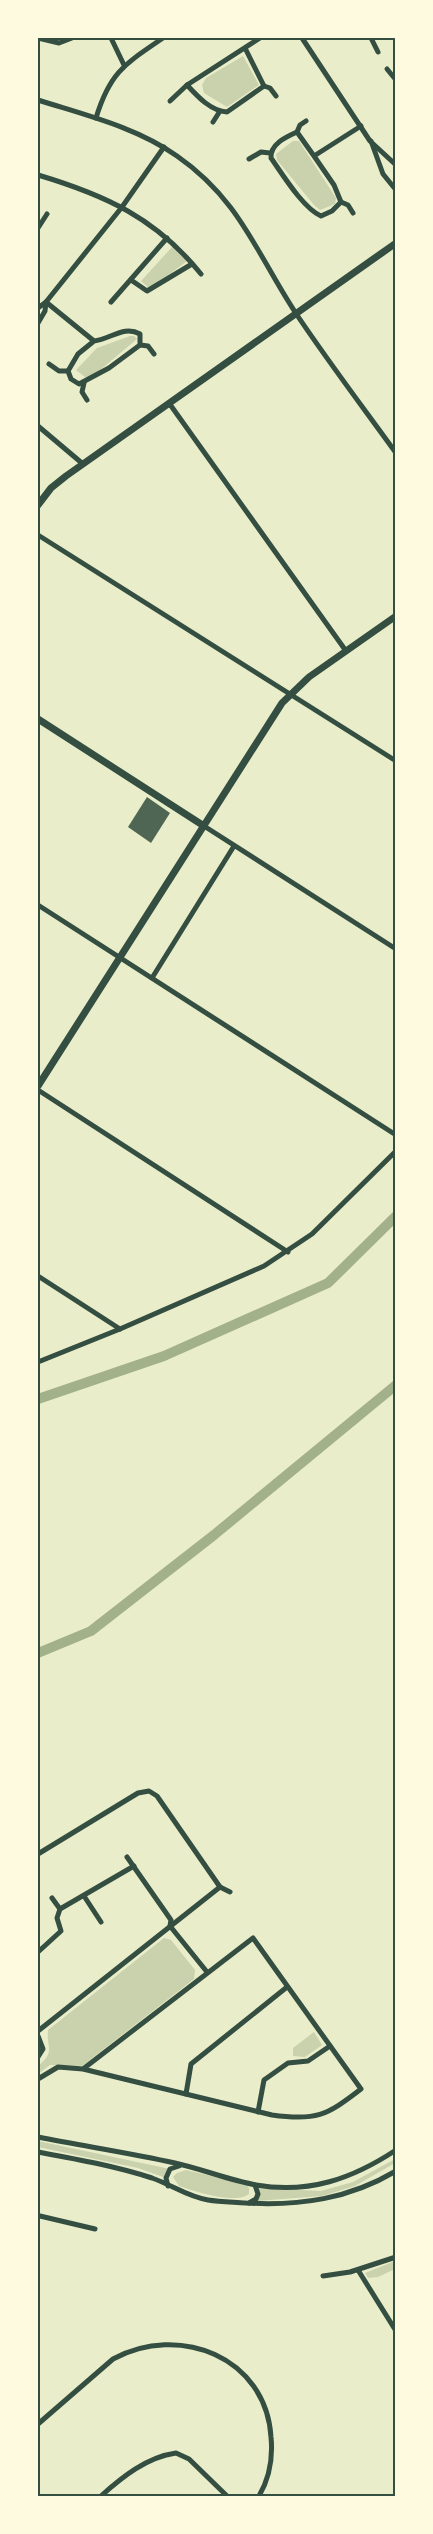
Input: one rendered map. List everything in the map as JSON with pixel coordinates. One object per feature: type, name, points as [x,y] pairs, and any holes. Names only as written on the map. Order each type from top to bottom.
[{"type":"street","points":[[38,38],[59,43],[72,38]]},
{"type":"street","points":[[55,38],[59,43]]},
{"type":"street","points":[[111,38],[124,65]]},
{"type":"street","points":[[96,118],[105,90],[114,75],[124,65],[163,38]]},
{"type":"street","points":[[170,101],[188,85],[260,38]]},
{"type":"street","points":[[302,38],[370,140],[383,174],[396,190]]},
{"type":"street","points":[[371,38],[378,52]]},
{"type":"street","points":[[245,48],[264,86],[270,88],[276,96]]},
{"type":"street","points":[[387,70],[396,80]]},
{"type":"street","points":[[188,85],[198,98],[220,111],[227,112],[264,86]]},
{"type":"street","points":[[38,100],[125,128],[164,148],[200,174],[231,206],[252,237],[296,313],[396,453]]},
{"type":"street","points":[[213,122],[220,111]]},
{"type":"street","points":[[270,153],[276,145],[297,132],[300,125],[306,121]]},
{"type":"street","points":[[314,156],[361,126]]},
{"type":"street","points":[[297,132],[334,185],[341,202],[348,205],[353,213]]},
{"type":"street","points":[[370,140],[396,165]]},
{"type":"street","points":[[38,306],[46,302],[122,207],[164,148]]},
{"type":"street","points":[[249,159],[261,152],[270,153]]},
{"type":"street","points":[[270,153],[275,164],[313,212],[321,216],[332,211],[341,202]]},
{"type":"street","points":[[38,175],[86,191],[122,207],[167,238],[201,274]]},
{"type":"street","points":[[38,228],[47,214]]},
{"type":"street","points":[[111,302],[167,238]]},
{"type":"street","points":[[38,505],[58,482],[396,243]]},
{"type":"street","points":[[131,280],[147,291],[192,264]]},
{"type":"street","points":[[38,323],[45,311],[46,302]]},
{"type":"street","points":[[46,302],[94,341]]},
{"type":"street","points":[[140,345],[140,334],[131,329],[104,340],[94,341],[78,354],[68,371],[71,380],[79,384],[84,383],[140,345],[148,346],[154,354]]},
{"type":"street","points":[[49,364],[59,371],[68,371]]},
{"type":"street","points":[[84,383],[82,392],[87,400]]},
{"type":"street","points":[[169,403],[346,651]]},
{"type":"street","points":[[38,426],[83,464]]},
{"type":"street","points":[[38,535],[396,761]]},
{"type":"street","points":[[288,1252],[38,1088],[276,712],[290,694],[396,616]]},
{"type":"street","points":[[38,719],[396,949]]},
{"type":"street","points":[[152,978],[234,846]]},
{"type":"street","points":[[38,905],[396,1135]]},
{"type":"street","points":[[38,1362],[120,1329],[264,1266],[288,1252],[312,1234],[396,1151]]},
{"type":"street","points":[[38,1276],[120,1329]]},
{"type":"street","points":[[38,1854],[138,1793],[148,1791],[157,1796],[220,1887],[230,1892]]},
{"type":"street","points":[[127,1857],[171,1920],[170,1926],[207,1972]]},
{"type":"street","points":[[38,1952],[61,1931],[57,1918],[60,1909],[134,1866]]},
{"type":"street","points":[[38,2031],[220,1887]]},
{"type":"street","points":[[84,1896],[101,1922]]},
{"type":"street","points":[[52,1898],[60,1909]]},
{"type":"street","points":[[38,2079],[58,2067],[83,2069],[258,2112],[301,2119],[328,2112],[361,2089],[253,1938],[83,2069]]},
{"type":"street","points":[[186,2094],[191,2064],[287,1988]]},
{"type":"street","points":[[38,2036],[42,2041],[43,2049],[38,2057]]},
{"type":"street","points":[[258,2112],[264,2080],[288,2063],[308,2061],[330,2046]]},
{"type":"street","points":[[38,2137],[185,2166],[255,2185],[294,2187],[335,2180],[367,2168],[396,2150]]},
{"type":"street","points":[[38,2152],[112,2167],[154,2179],[208,2200],[282,2205],[331,2198],[364,2187],[396,2171]]},
{"type":"street","points":[[168,2186],[166,2178],[170,2169],[185,2166]]},
{"type":"street","points":[[248,2203],[256,2199],[258,2194],[255,2185]]},
{"type":"street","points":[[38,2217],[95,2229]]},
{"type":"street","points":[[324,2276],[358,2270],[396,2256]]},
{"type":"street","points":[[358,2270],[396,2331]]},
{"type":"street","points":[[38,2424],[114,2359],[124,2353],[159,2344],[196,2347],[218,2356],[238,2370],[254,2388],[265,2410],[271,2433],[271,2458],[266,2482],[259,2496]]},
{"type":"street","points":[[101,2496],[126,2475],[148,2462],[176,2453],[189,2459],[227,2496]]},
{"type":"green space","points":[[243,56],[259,85],[227,107],[204,93],[202,85],[206,78]]},
{"type":"green space","points":[[293,141],[299,141],[336,198],[335,204],[320,210],[277,160],[276,154]]},
{"type":"green space","points":[[173,246],[187,261],[158,283],[148,287],[141,281]]},
{"type":"green space","points":[[134,336],[137,339],[93,376],[85,377],[76,370],[97,348]]},
{"type":"green space","points":[[164,1938],[171,1940],[195,1970],[194,1979],[82,2066],[50,2065],[38,2074],[38,2066],[49,2053],[48,2030]]},
{"type":"green space","points":[[314,2032],[322,2045],[305,2057],[293,2056],[293,2048]]},
{"type":"green space","points":[[38,2141],[170,2169],[166,2178],[138,2168],[38,2147]]},
{"type":"green space","points":[[395,2159],[395,2163],[355,2186],[322,2196],[256,2201],[256,2188],[321,2191],[353,2182]]},
{"type":"green space","points":[[186,2170],[246,2184],[249,2188],[249,2194],[242,2197],[224,2198],[179,2186],[173,2177],[177,2173]]},
{"type":"green space","points":[[395,2261],[395,2269],[378,2277],[368,2278],[365,2273]]},
{"type":"building","points":[[147,797],[170,813],[151,843],[128,827]]},
{"type":"waterway","points":[[38,1399],[164,1356],[328,1283],[396,1216]]},
{"type":"waterway","points":[[38,1653],[91,1631],[214,1535],[396,1385]]}]
